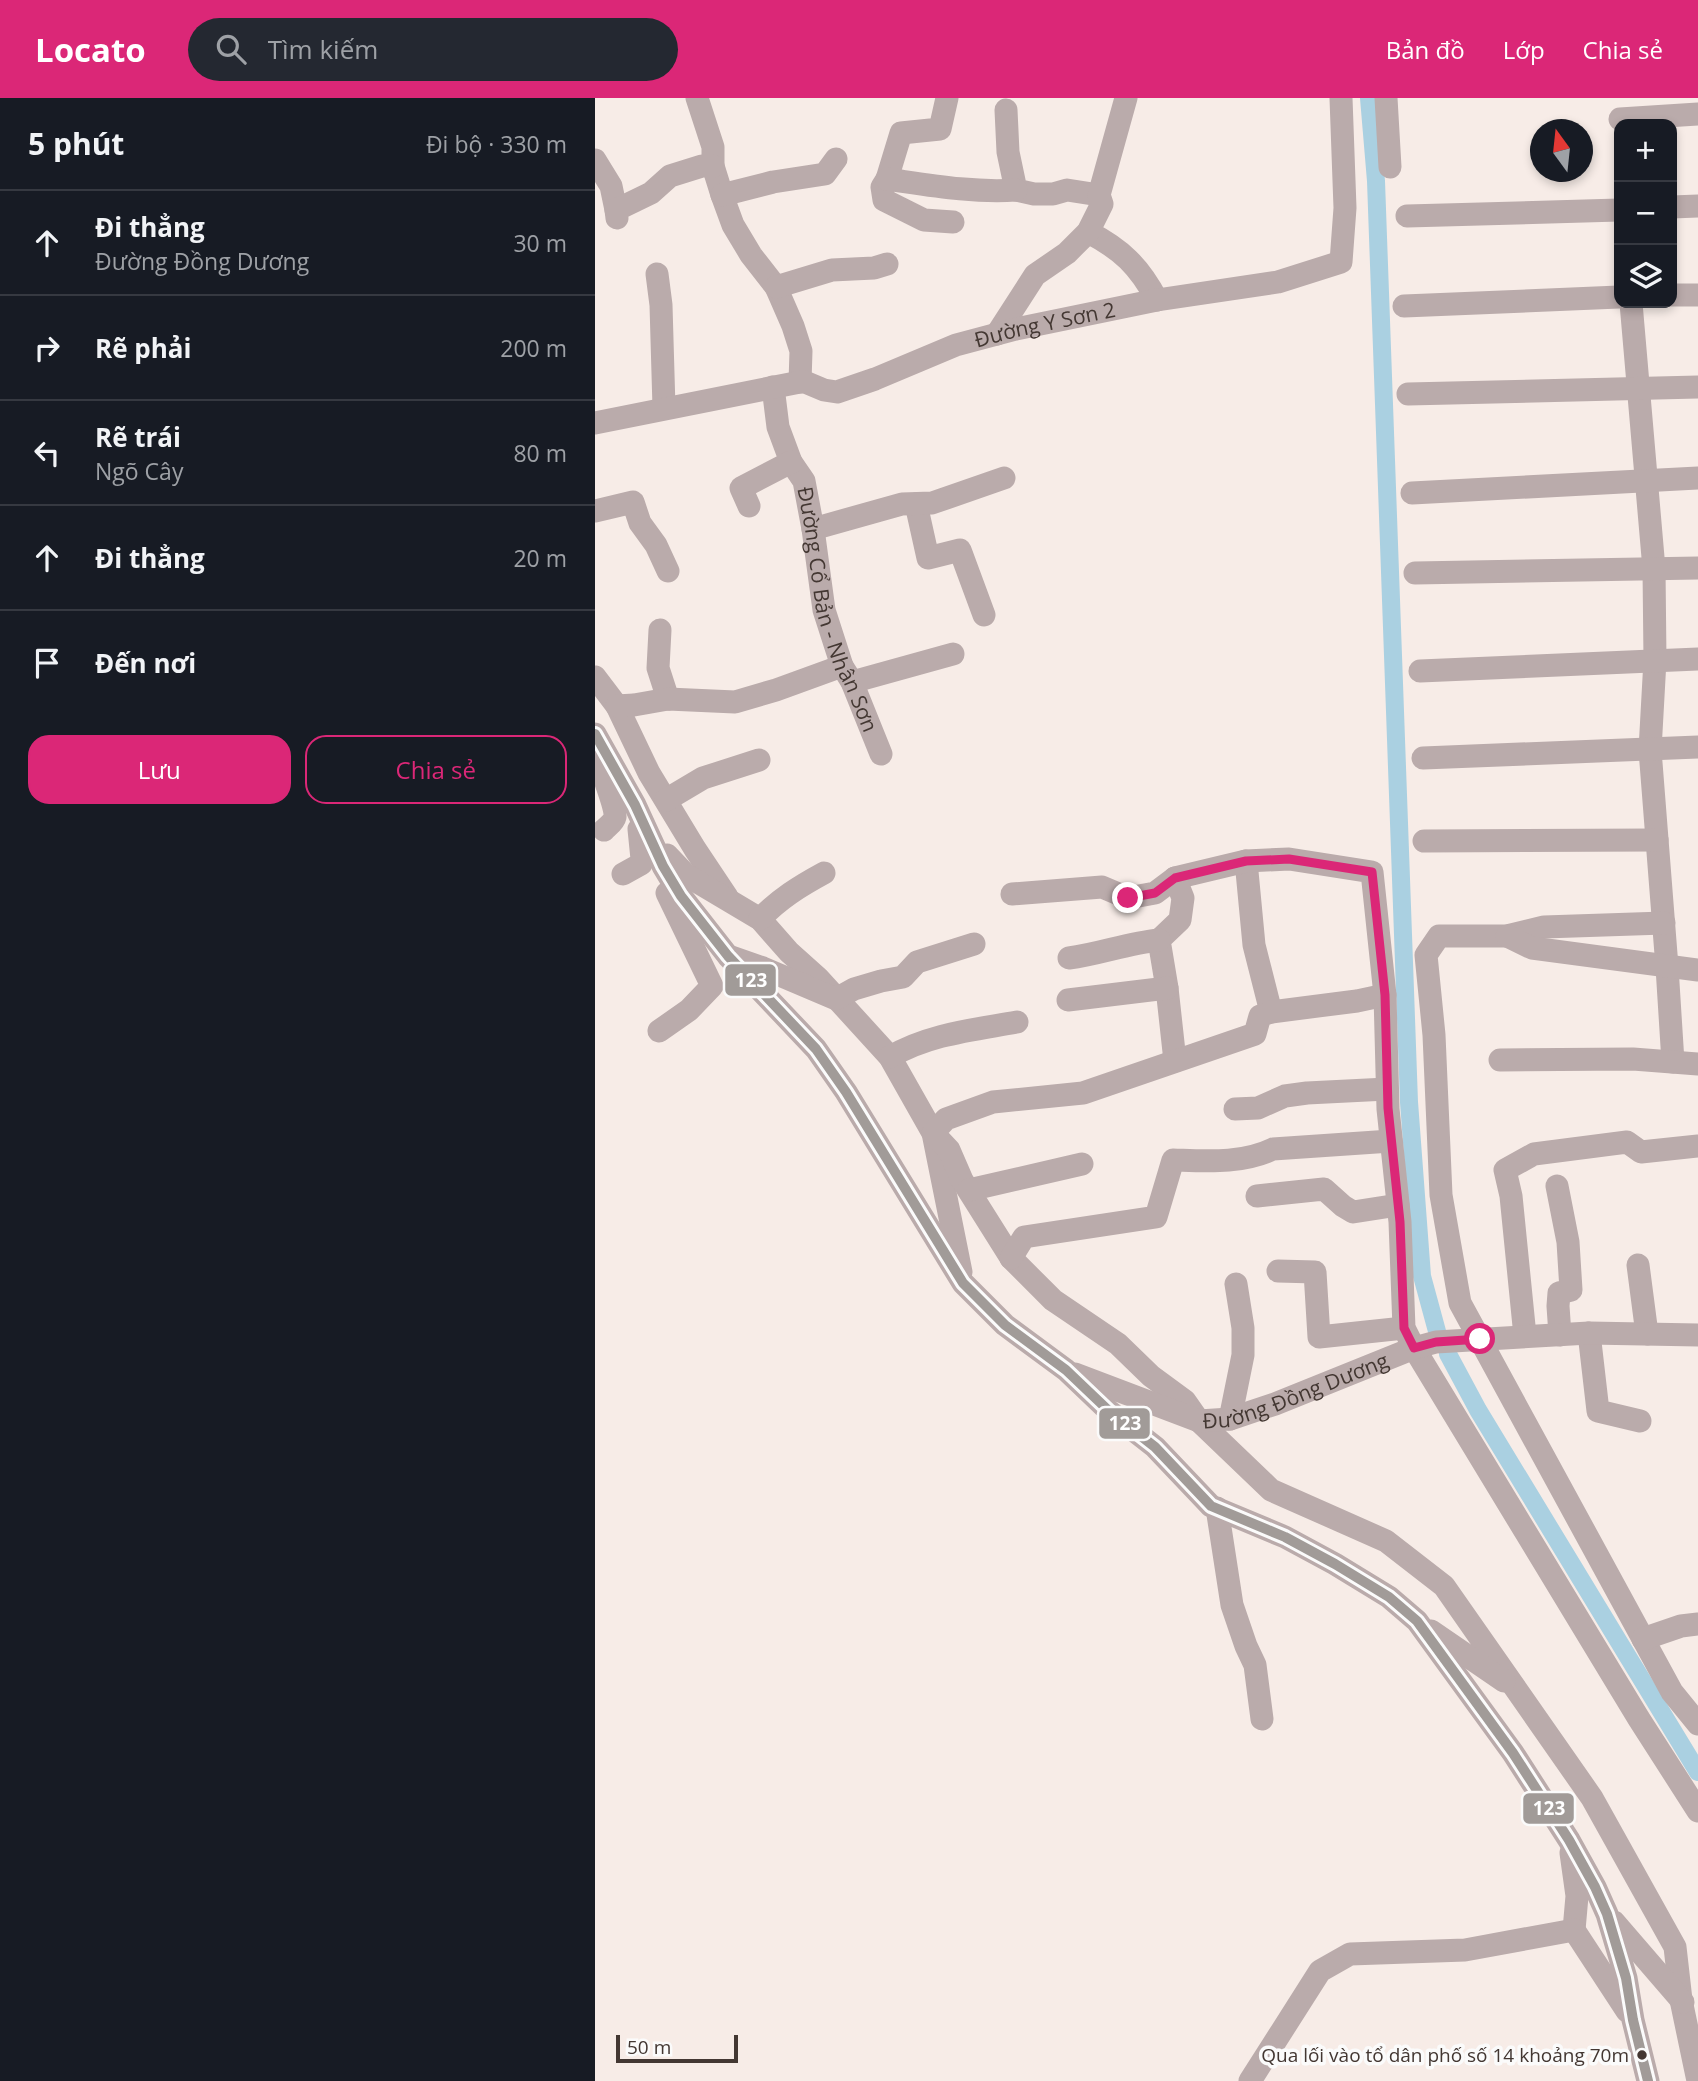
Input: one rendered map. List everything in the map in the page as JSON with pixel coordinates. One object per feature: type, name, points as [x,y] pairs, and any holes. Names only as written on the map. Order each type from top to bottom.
[{"type":"street","points":[[697,98],[713,147],[713,166],[733,225],[751,255],[776,287],[793,326],[801,351],[800,382]]},
{"type":"street","points":[[947,98],[940,129],[901,133],[882,187],[884,200],[924,220],[953,222]]},
{"type":"street","points":[[997,334],[1035,275],[1067,253],[1088,232],[1102,204],[1099,195],[1126,98]]},
{"type":"street","name":"Đường Y Sơn 2","points":[[595,423],[800,382],[837,392],[875,379],[940,341],[997,334],[1157,300],[1278,282],[1341,262],[1345,208],[1341,98]]},
{"type":"street","points":[[1386,98],[1390,167]]},
{"type":"street","points":[[1006,110],[1008,152],[1016,190]]},
{"type":"street","points":[[1620,114],[1698,114]]},
{"type":"street","points":[[722,195],[773,182],[825,174],[836,159]]},
{"type":"street","points":[[595,160],[611,186],[617,214],[670,176],[702,166],[713,166]]},
{"type":"street","points":[[887,179],[943,187],[1016,190],[1034,194],[1053,194],[1067,190],[1099,195]]},
{"type":"street","points":[[1677,207],[1698,206]]},
{"type":"street","points":[[1407,216],[1614,209]]},
{"type":"street","points":[[1088,232],[1109,243],[1131,261],[1146,278],[1157,300]]},
{"type":"street","points":[[776,287],[832,270],[874,268],[887,264]]},
{"type":"street","points":[[657,274],[661,305],[664,408]]},
{"type":"street","points":[[1677,295],[1698,295]]},
{"type":"street","points":[[1405,306],[1614,297]]},
{"type":"street","points":[[1631,308],[1654,569],[1655,660],[1650,750],[1673,1062]]},
{"type":"street","name":"Đường Cổ Bản - Nhân Sơn","points":[[773,387],[778,427],[792,462],[804,481],[824,610],[847,674],[881,754]]},
{"type":"street","points":[[1408,394],[1698,387]]},
{"type":"street","points":[[750,506],[741,488],[792,462]]},
{"type":"street","points":[[813,528],[902,505],[932,503],[1004,478]]},
{"type":"street","points":[[1412,493],[1698,478]]},
{"type":"street","points":[[595,511],[633,502],[640,523],[656,545],[668,571]]},
{"type":"street","points":[[916,505],[928,558],[960,550],[984,615]]},
{"type":"street","points":[[1415,573],[1698,568]]},
{"type":"street","points":[[660,630],[658,668],[668,699]]},
{"type":"street","points":[[617,706],[668,699],[735,702],[847,674],[953,654]]},
{"type":"street","points":[[1420,671],[1698,659]]},
{"type":"street","points":[[595,677],[617,706],[649,773],[729,900]]},
{"type":"street","points":[[595,724],[632,763],[649,773]]},
{"type":"street","points":[[595,734],[681,895],[728,956],[824,1060],[963,1283],[1005,1325],[1066,1370],[1109,1411],[1155,1447],[1211,1506],[1285,1537],[1335,1564],[1389,1597],[1417,1621],[1517,1690]]},
{"type":"street","points":[[1423,758],[1698,747]]},
{"type":"street","points":[[595,752],[615,817],[604,830]]},
{"type":"street","points":[[666,800],[703,778],[759,760]]},
{"type":"street","points":[[623,874],[641,864],[642,859],[635,805]]},
{"type":"street","points":[[1424,841],[1657,840]]},
{"type":"street","points":[[659,857],[667,855],[686,875],[760,919],[890,1056],[933,1133],[949,1150],[969,1190],[1011,1258],[1053,1300],[1118,1344],[1151,1376],[1185,1401],[1199,1422],[1271,1490],[1386,1541],[1444,1586],[1592,1798],[1675,1947],[1689,2006],[1698,2081]]},
{"type":"street","points":[[659,857],[667,894],[712,986],[689,1010],[659,1031]]},
{"type":"street","points":[[1012,894],[1102,887],[1128,898],[1155,893],[1175,878],[1246,861],[1289,859],[1372,872],[1385,995],[1387,1089],[1409,1338],[1639,1719],[1698,1811]]},
{"type":"street","points":[[1246,861],[1254,945],[1271,1012]]},
{"type":"street","points":[[760,919],[796,888],[824,873]]},
{"type":"street","points":[[1069,958],[1136,942],[1159,940],[1180,920],[1182,898],[1175,878]]},
{"type":"street","points":[[1664,923],[1544,927],[1507,936],[1439,936],[1426,955],[1434,1035],[1441,1195],[1460,1303],[1672,1692],[1698,1724]]},
{"type":"street","points":[[1507,936],[1532,948],[1698,970]]},
{"type":"street","points":[[1159,940],[1175,1061]]},
{"type":"street","points":[[836,999],[854,989],[903,977],[917,962],[974,944]]},
{"type":"street","points":[[728,956],[836,999]]},
{"type":"street","points":[[1068,1000],[1167,988]]},
{"type":"street","points":[[933,1133],[946,1119],[993,1102],[1083,1093],[1255,1034],[1260,1016],[1271,1012],[1385,995]]},
{"type":"street","points":[[890,1056],[911,1045],[944,1035],[1017,1022]]},
{"type":"street","points":[[1500,1060],[1633,1059],[1698,1063]]},
{"type":"street","points":[[1235,1109],[1258,1108],[1285,1096],[1387,1089]]},
{"type":"street","points":[[933,1133],[963,1283]]},
{"type":"street","points":[[1011,1258],[1024,1237],[1156,1217],[1173,1160],[1212,1161],[1258,1156],[1273,1149],[1391,1141]]},
{"type":"street","points":[[1525,1336],[1506,1170],[1534,1154],[1627,1142],[1641,1152],[1698,1146]]},
{"type":"street","points":[[969,1190],[1082,1164]]},
{"type":"street","points":[[1557,1186],[1568,1242],[1571,1290],[1559,1293],[1560,1335]]},
{"type":"street","points":[[1257,1196],[1324,1189],[1353,1212],[1398,1205]]},
{"type":"street","points":[[1637,1265],[1647,1334]]},
{"type":"street","points":[[1278,1271],[1315,1272],[1319,1337],[1409,1338]]},
{"type":"street","points":[[1230,1419],[1243,1355],[1243,1328],[1236,1284]]},
{"type":"street","points":[[1589,1333],[1598,1411],[1640,1421]]},
{"type":"street","name":"Đường Đồng Dương","points":[[1066,1370],[1199,1422],[1230,1419],[1287,1399],[1409,1338],[1436,1342],[1589,1333],[1698,1335]]},
{"type":"street","points":[[1217,1508],[1232,1605],[1255,1665],[1262,1719]]},
{"type":"street","points":[[1417,1621],[1513,1753],[1569,1840],[1608,1914],[1626,1978],[1633,2020],[1649,2081]]},
{"type":"street","points":[[1643,1639],[1681,1626],[1698,1624]]},
{"type":"street","points":[[1569,1840],[1577,1896],[1574,1930],[1633,2020]]},
{"type":"street","points":[[1608,1914],[1689,2006]]},
{"type":"street","points":[[1250,2081],[1321,1971],[1350,1954],[1465,1950],[1574,1930]]},
{"type":"waterway","points":[[1369,98],[1376,181],[1409,1102],[1422,1276],[1438,1335]]},
{"type":"waterway","points":[[1448,1354],[1478,1410],[1698,1772]]},
{"type":"transit line","name":"123","points":[[595,734],[681,896],[728,956],[816,1049],[846,1092],[963,1283],[1005,1325],[1066,1370],[1109,1411],[1155,1447],[1211,1506],[1285,1537],[1335,1564],[1389,1597],[1417,1621],[1513,1753],[1569,1840],[1595,1887],[1607,1914],[1626,1978],[1648,2081]]},
{"type":"place","name":"Qua lối vào tổ dân phố số 14 khoảng 70m","points":[[1642,2055]]},
{"type":"route","points":[[1128,898],[1155,893],[1175,878],[1246,861],[1289,859],[1372,872],[1385,995],[1388,1108],[1400,1222],[1404,1328],[1414,1348],[1436,1342],[1480,1339]]}]
